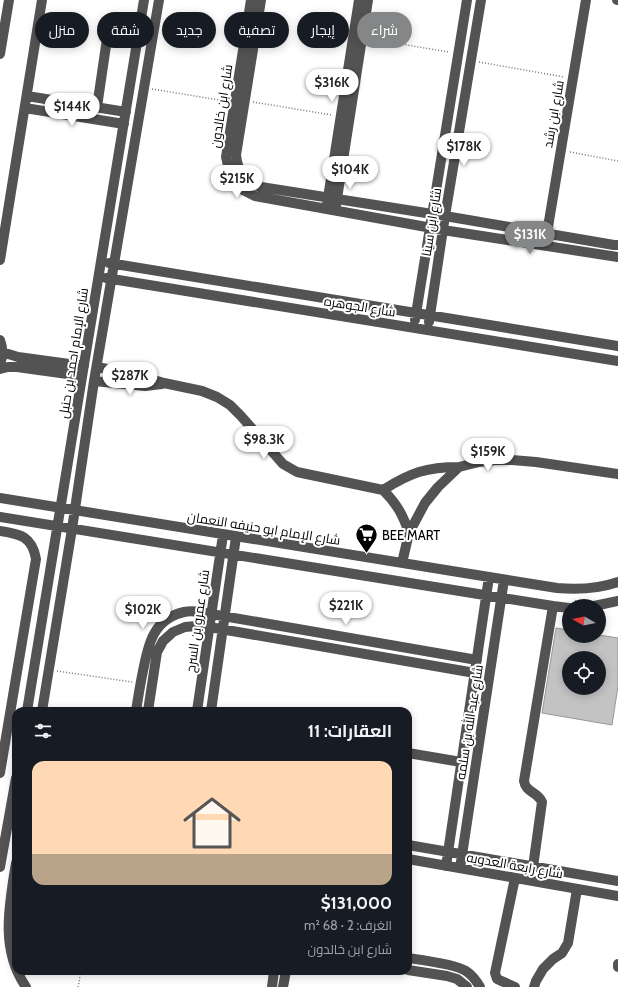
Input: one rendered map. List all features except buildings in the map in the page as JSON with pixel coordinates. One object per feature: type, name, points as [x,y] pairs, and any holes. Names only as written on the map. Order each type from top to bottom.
[{"type":"street","points":[[0,54],[9,0]]},
{"type":"street","points":[[0,260],[42,0]]},
{"type":"street","name":"شارع الإمام احمد بن حنبل","points":[[28,707],[144,0]]},
{"type":"street","name":"شارع الإمام احمد بن حنبل","points":[[43,707],[75,511],[94,381],[159,0]]},
{"type":"street","name":"شارع ابن خالدون","points":[[251,0],[238,100],[236,155],[237,164],[241,172],[246,179],[253,184],[261,187],[618,245]]},
{"type":"street","name":"شارع ابن خالدون","points":[[261,0],[226,157],[229,170],[243,190],[255,196],[430,228],[618,257]]},
{"type":"street","points":[[331,210],[359,0]]},
{"type":"street","points":[[366,12],[368,0]]},
{"type":"street","name":"شارع ابن سينا","points":[[414,328],[467,0]]},
{"type":"street","name":"شارع ابن سينا","points":[[428,330],[445,216],[481,0]]},
{"type":"street","name":"شارع ابن رشد","points":[[546,246],[541,240],[546,233],[586,0]]},
{"type":"street","points":[[97,107],[106,48]]},
{"type":"street","points":[[344,114],[359,48]]},
{"type":"street","points":[[133,66],[147,69]]},
{"type":"street","points":[[27,96],[126,112]]},
{"type":"street","points":[[25,108],[124,124]]},
{"type":"street","name":"شارع الجوهره","points":[[101,262],[618,346]]},
{"type":"street","name":"شارع الجوهره","points":[[98,277],[618,361]]},
{"type":"street","points":[[0,340],[2,352],[0,364]]},
{"type":"street","points":[[2,352],[18,357],[83,371]]},
{"type":"street","points":[[0,369],[17,367],[83,371]]},
{"type":"street","points":[[97,367],[146,377],[164,383],[202,391],[217,397],[230,405],[241,416],[278,459],[297,472],[383,490],[400,509],[409,533]]},
{"type":"street","points":[[94,381],[145,386],[164,383]]},
{"type":"street","points":[[383,490],[400,480],[419,472],[439,468],[459,467],[495,460],[536,462],[618,474]]},
{"type":"street","points":[[402,563],[409,533],[425,503],[438,487],[459,467]]},
{"type":"street","name":"شارع الإمام ابو حنيفه النعمان","points":[[0,498],[557,588],[575,590],[592,589],[618,582]]},
{"type":"street","points":[[0,517],[562,607]]},
{"type":"street","points":[[0,530],[24,537],[31,543],[35,551],[36,559],[0,773]]},
{"type":"street","name":"شارع عمرو بن السرح","points":[[198,707],[223,535]]},
{"type":"street","name":"شارع عمرو بن السرح","points":[[212,707],[236,537]]},
{"type":"street","name":"شارع عبد الله بن سلمه","points":[[446,866],[489,577]]},
{"type":"street","name":"شارع عبد الله بن سلمه","points":[[460,868],[504,580]]},
{"type":"street","points":[[606,604],[618,601]]},
{"type":"street","points":[[533,866],[542,802],[538,796],[525,786],[524,781],[553,606]]},
{"type":"street","points":[[137,707],[147,649],[151,639],[157,629],[164,622],[184,612],[195,611],[477,660]]},
{"type":"street","points":[[149,707],[157,652],[163,641],[173,632],[184,627],[209,627],[475,673]]},
{"type":"street","points":[[412,754],[461,762]]},
{"type":"street","points":[[0,867],[12,807]]},
{"type":"street","name":"شارع رابعة العدويه","points":[[412,846],[618,881]]},
{"type":"street","name":"شارع رابعة العدويه","points":[[412,861],[618,896]]},
{"type":"street","points":[[515,878],[495,973],[497,979],[515,987]]},
{"type":"street","points":[[12,886],[5,934],[5,955],[12,966]]},
{"type":"street","points":[[534,987],[543,969],[553,959],[562,953],[568,943],[577,889]]},
{"type":"street","points":[[412,959],[453,966],[465,970],[474,978],[480,987]]},
{"type":"street","points":[[412,971],[457,979],[467,987]]},
{"type":"street","points":[[17,975],[26,987]]},
{"type":"street","points":[[272,987],[274,975]]},
{"type":"street","points":[[283,987],[285,975]]},
{"type":"path","points":[[412,46],[458,54]]},
{"type":"path","points":[[471,61],[573,78]]},
{"type":"path","points":[[144,87],[344,114]]},
{"type":"path","points":[[561,150],[618,161]]},
{"type":"path","points":[[49,670],[140,684]]},
{"type":"path","points":[[78,987],[80,975]]},
{"type":"place","name":"BEE MART","points":[[366,554]]}]
